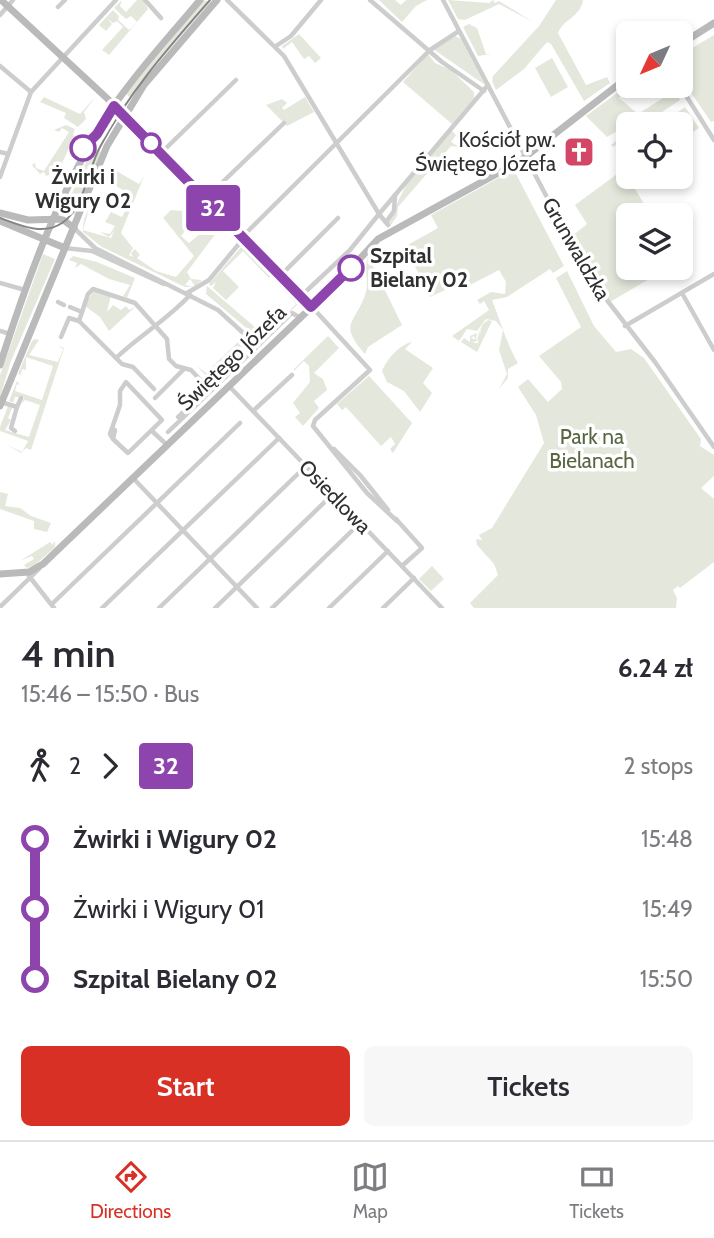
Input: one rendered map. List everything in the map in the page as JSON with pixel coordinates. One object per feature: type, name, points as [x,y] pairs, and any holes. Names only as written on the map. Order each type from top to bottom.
[{"type":"street","points":[[58,7],[65,0]]},
{"type":"street","points":[[0,177],[31,92],[116,0]]},
{"type":"street","points":[[145,0],[162,19]]},
{"type":"street","points":[[0,365],[26,290],[81,162],[114,106],[201,0]]},
{"type":"street","points":[[19,409],[1,404],[97,166],[124,116],[158,67],[217,0]]},
{"type":"street","points":[[227,0],[276,46],[387,224],[394,211],[395,195]]},
{"type":"street","points":[[276,46],[291,36],[321,0]]},
{"type":"street","points":[[370,0],[484,90]]},
{"type":"street","name":"Grunwaldzka","points":[[443,0],[578,259],[714,447]]},
{"type":"street","points":[[0,15],[7,2],[161,153],[370,370],[313,423],[330,446],[360,475],[422,548],[402,566]]},
{"type":"street","points":[[693,36],[714,23]]},
{"type":"street","points":[[116,358],[142,333],[156,326],[188,294],[198,289],[242,238],[430,50],[459,31]]},
{"type":"street","points":[[0,66],[31,92]]},
{"type":"street","points":[[161,153],[236,80]]},
{"type":"street","points":[[299,297],[350,250],[488,85]]},
{"type":"street","name":"Świętego Józefa","points":[[0,607],[28,575],[45,563],[378,239],[525,157],[616,86]]},
{"type":"street","points":[[688,98],[714,140]]},
{"type":"street","points":[[205,199],[284,123]]},
{"type":"street","points":[[0,152],[8,154]]},
{"type":"street","points":[[0,213],[28,220],[66,220],[95,248],[188,294],[227,317],[250,338],[267,337]]},
{"type":"street","points":[[279,276],[338,218]]},
{"type":"street","points":[[0,221],[65,248],[92,251],[169,285]]},
{"type":"street","points":[[625,326],[714,274]]},
{"type":"street","points":[[0,283],[26,290]]},
{"type":"street","points":[[79,321],[89,292],[97,289],[133,302],[167,339],[169,359],[208,388],[178,417]]},
{"type":"street","points":[[198,289],[198,300]]},
{"type":"street","points":[[682,293],[714,349]]},
{"type":"street","points":[[61,337],[71,308],[82,312]]},
{"type":"street","points":[[168,432],[292,313],[299,317]]},
{"type":"street","points":[[69,318],[79,321],[124,367],[133,367],[154,389]]},
{"type":"street","points":[[0,331],[10,334]]},
{"type":"street","points":[[155,398],[185,369]]},
{"type":"street","points":[[253,411],[292,375]]},
{"type":"street","points":[[125,382],[162,418],[128,453],[113,439],[110,434],[120,405],[120,391],[125,382]]},
{"type":"street","name":"Osiedlowa","points":[[229,386],[440,607]]},
{"type":"street","points":[[15,431],[11,428],[21,398]]},
{"type":"street","points":[[28,575],[53,606],[240,423]]},
{"type":"street","points":[[113,439],[115,430]]},
{"type":"street","points":[[152,430],[167,445]]},
{"type":"street","points":[[102,608],[279,438]]},
{"type":"street","points":[[159,608],[306,466]]},
{"type":"street","points":[[133,478],[257,608]]},
{"type":"street","points":[[215,608],[333,495]]},
{"type":"street","points":[[272,608],[360,523]]},
{"type":"street","points":[[329,608],[388,551]]},
{"type":"street","name":"Świętego Józefa","points":[[0,574],[28,575]]},
{"type":"street","points":[[383,608],[414,578]]},
{"type":"green space","points":[[122,0],[120,6],[126,12],[137,0],[144,0],[148,9],[137,22],[131,16],[126,19],[114,8]]},
{"type":"green space","points":[[203,0],[211,2],[158,62],[131,98],[126,94]]},
{"type":"green space","points":[[379,0],[395,0],[401,5],[406,0],[427,0],[416,6],[402,22]]},
{"type":"green space","points":[[448,0],[489,3],[493,0],[495,3],[499,1],[533,22],[499,4],[465,20],[458,19]]},
{"type":"green space","points":[[556,0],[583,0],[579,11],[558,33],[586,85],[607,77],[610,83],[584,101],[551,44],[547,42],[524,69],[496,90],[493,76],[539,26]]},
{"type":"green space","points":[[113,10],[119,16],[118,20],[129,30],[137,22],[109,55],[102,50],[123,27],[117,21],[113,23],[108,19],[112,24],[106,31],[99,25]]},
{"type":"green space","points":[[469,24],[477,28],[486,54],[491,54],[478,56],[463,27]]},
{"type":"green space","points":[[299,34],[321,58],[315,63],[309,56],[304,59],[292,42],[283,49],[282,46]]},
{"type":"green space","points":[[714,35],[714,121],[711,122],[693,96],[693,48]]},
{"type":"green space","points":[[455,36],[461,39],[485,85],[434,49]]},
{"type":"green space","points":[[428,54],[435,63],[451,70],[474,92],[474,98],[452,124],[403,82]]},
{"type":"green space","points":[[552,58],[568,87],[551,97],[535,68]]},
{"type":"green space","points":[[616,94],[616,98],[636,112],[616,112],[616,132],[607,137],[586,116]]},
{"type":"green space","points":[[96,96],[84,112],[86,119],[78,127],[64,118],[66,113],[40,102],[44,97],[80,114]]},
{"type":"green space","points":[[305,97],[314,112],[287,126],[266,105],[282,99],[287,103],[282,108],[284,110]]},
{"type":"green space","points":[[663,98],[680,100],[662,112],[641,112]]},
{"type":"green space","points":[[693,119],[699,128],[693,132]]},
{"type":"green space","points":[[66,125],[75,129],[73,135],[81,140],[77,146],[71,143],[73,147],[70,146],[56,176],[56,172],[46,176],[44,172],[40,174],[32,165],[35,163],[36,168],[44,171],[69,132],[62,128],[59,132],[54,130]]},
{"type":"green space","points":[[451,130],[456,135],[451,142],[456,145],[464,140],[457,147],[451,146],[432,168],[426,162]]},
{"type":"green space","points":[[93,147],[101,152],[76,215],[72,214],[77,204],[73,202],[67,212],[64,211]]},
{"type":"green space","points":[[424,164],[431,169],[398,207],[397,216],[390,226],[388,222],[407,183]]},
{"type":"green space","points":[[111,168],[139,184],[144,176],[121,233],[133,248],[129,255],[133,257],[131,253],[135,249],[140,255],[137,258],[156,271],[176,277],[194,256],[163,218],[171,210],[181,211],[186,208],[194,219],[181,236],[189,243],[215,221],[208,210],[225,229],[216,233],[187,272],[191,279],[202,280],[195,286],[190,279],[185,285],[193,287],[185,287],[102,247],[83,232],[111,238],[114,231],[109,237],[100,232],[110,234],[115,226],[105,222],[111,212],[122,217],[133,196],[106,180]]},
{"type":"green space","points":[[509,172],[516,174],[564,266],[553,273],[550,269],[507,297],[492,300],[518,363],[508,369],[508,378],[499,389],[507,374],[499,350],[503,330],[496,321],[486,319],[477,331],[467,329],[459,341],[452,336],[489,310],[484,301],[480,304],[477,300],[491,292],[505,294],[506,282],[499,270],[470,285],[467,280],[430,297],[424,286],[426,277],[419,274],[404,247],[438,228],[431,215]]},
{"type":"green space","points":[[616,175],[616,189],[635,189],[644,203],[616,203],[616,280],[648,280],[610,302],[562,221],[565,221],[572,236],[587,224],[575,205]]},
{"type":"green space","points":[[242,246],[271,276],[269,278],[243,251],[223,271],[239,287],[226,300],[213,288],[216,282],[211,286],[209,284]]},
{"type":"green space","points":[[43,254],[55,259],[11,361],[0,397],[0,375]]},
{"type":"green space","points":[[73,256],[97,262],[135,278],[127,298],[123,296],[130,285],[109,279],[81,264],[75,268],[77,263],[69,260]]},
{"type":"green space","points":[[368,256],[402,325],[368,347],[365,354],[350,329],[367,286]]},
{"type":"green space","name":"Park na Bielanach","points":[[567,271],[594,326],[616,352],[631,349],[644,358],[701,439],[700,446],[714,455],[714,476],[701,488],[714,499],[714,562],[680,588],[678,586],[673,590],[677,598],[676,608],[474,608],[470,603],[498,575],[494,564],[477,545],[476,539],[482,540],[479,535],[492,528],[544,443],[536,415],[518,387],[528,379],[548,402],[562,389],[561,382],[539,356],[581,327],[556,278]]},
{"type":"green space","points":[[278,284],[298,304],[277,324],[296,304]]},
{"type":"green space","points":[[207,286],[263,334],[270,331],[263,337],[259,333],[256,336],[206,294]]},
{"type":"green space","points":[[93,291],[111,295],[107,312],[113,305],[121,310],[126,306],[129,310],[135,307],[109,331],[100,317],[85,306]]},
{"type":"green space","points":[[488,320],[492,321],[477,352],[461,342],[464,338],[470,342],[470,336],[477,333],[476,340],[481,326],[480,336],[482,325]]},
{"type":"green space","points":[[328,336],[339,348],[314,373],[323,379],[327,390],[314,401],[319,408],[303,426],[295,417],[300,413],[293,403],[310,382],[309,366],[304,361],[294,369]]},
{"type":"green space","points":[[237,338],[245,345],[241,354],[245,356],[215,386],[212,382],[218,376],[211,381],[197,366],[206,373],[239,341]]},
{"type":"green space","points":[[39,340],[29,355],[58,362],[63,349],[57,345],[64,348],[31,450],[26,448],[22,452],[28,441],[0,431],[0,427],[8,406],[12,408],[8,418],[11,420],[5,430],[29,437],[40,405],[25,400],[22,403],[24,397],[15,397],[13,403],[9,401],[17,381],[20,385],[17,384],[15,391],[42,400],[53,366],[26,357],[26,370],[22,369],[21,374],[24,375],[18,374],[32,341]]},
{"type":"green space","points":[[412,342],[405,349],[433,368],[423,383],[432,393],[420,412],[404,391],[387,382],[382,371],[394,353]]},
{"type":"green space","points":[[369,376],[412,423],[393,453],[390,449],[395,444],[391,437],[381,446],[346,407],[342,410],[337,404]]},
{"type":"green space","points":[[0,492],[8,494],[5,506],[20,508],[31,516],[51,523],[47,532],[34,529],[34,521],[0,509]]},
{"type":"green space","points":[[54,541],[55,547],[35,565],[27,568],[24,565],[34,559],[32,556],[20,561],[50,542],[53,545]]},
{"type":"green space","points":[[432,566],[444,579],[431,591],[419,579]]},
{"type":"tram line","points":[[0,218],[23,226],[47,229],[69,217],[81,199],[96,156],[111,127],[165,53],[210,0]]},
{"type":"bus line","name":"32","points":[[83,148],[89,139],[97,134],[114,106],[311,307],[351,268]]},
{"type":"place","name":"Żwirki i Wigury 02","points":[[83,148]]},
{"type":"place","name":"Kościół pw. Świętego Józefa","points":[[579,152]]},
{"type":"place","name":"Szpital Bielany 02","points":[[351,268]]}]
